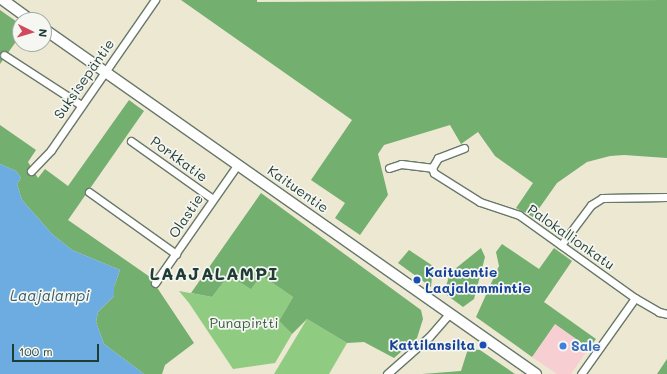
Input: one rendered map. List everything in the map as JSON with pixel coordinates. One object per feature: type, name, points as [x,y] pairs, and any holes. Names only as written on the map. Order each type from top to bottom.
[{"type":"street","points":[[3,0],[20,12]]},
{"type":"street","name":"Suksisepäntie","points":[[31,171],[50,150],[156,0]]},
{"type":"street","name":"Kaituentie","points":[[52,34],[536,374]]},
{"type":"street","points":[[4,55],[81,105]]},
{"type":"street","name":"Porkkatie","points":[[131,140],[213,199]]},
{"type":"street","points":[[389,168],[401,164],[432,168],[438,158],[464,148]]},
{"type":"street","name":"Olastie","points":[[155,283],[238,164]]},
{"type":"street","name":"Palokallionkatu","points":[[432,168],[434,173],[480,202],[518,215],[635,298],[659,312],[667,314]]},
{"type":"street","points":[[89,192],[176,254]]},
{"type":"street","points":[[561,245],[591,205],[602,198],[612,196],[667,198]]},
{"type":"street","points":[[580,374],[635,298]]},
{"type":"street","points":[[387,374],[429,337],[450,313]]},
{"type":"shaded area","points":[[555,324],[589,348],[571,374],[557,374],[532,357]]},
{"type":"green space","points":[[181,0],[257,0],[257,2],[667,0],[667,158],[624,155],[610,156],[587,162],[557,183],[533,217],[516,208],[533,183],[495,156],[478,132],[461,144],[450,125],[384,145],[378,154],[388,195],[360,235],[335,218],[345,203],[311,180],[352,120]]},
{"type":"green space","points":[[0,10],[12,18],[12,47],[0,64]]},
{"type":"green space","points":[[129,100],[144,111],[68,220],[150,277],[194,343],[165,365],[162,374],[144,374],[104,344],[96,322],[98,312],[114,296],[114,287],[120,270],[72,250],[53,235],[22,200],[17,184],[21,178],[16,171],[0,164],[0,125],[36,150],[28,162],[38,178],[45,169],[68,186]]},
{"type":"green space","points":[[261,193],[421,310],[423,319],[417,338],[394,358],[364,342],[347,343],[307,319],[292,334],[279,321],[293,297],[261,275],[251,289],[229,275],[212,297],[191,293]]},
{"type":"green space","points":[[502,244],[539,269],[554,248],[572,261],[544,302],[596,339],[589,348],[555,324],[532,357],[476,317],[499,266],[496,252]]},
{"type":"green space","points":[[481,248],[485,257],[474,299],[463,307],[444,293],[450,273]]},
{"type":"green space","points":[[409,250],[433,266],[431,287],[398,263]]},
{"type":"green space","name":"Punapirtti","points":[[229,275],[261,275],[293,297],[279,321],[292,334],[275,363],[233,369],[189,303],[179,291],[212,297]]},
{"type":"green space","points":[[307,319],[347,343],[329,374],[274,374]]},
{"type":"green space","points":[[472,349],[480,350],[515,374],[422,374],[461,371],[467,352]]},
{"type":"green space","points":[[667,359],[667,374],[657,374]]},
{"type":"water","name":"Laajalampi","points":[[0,164],[16,171],[21,178],[17,184],[22,200],[53,235],[72,250],[120,270],[114,287],[114,296],[98,312],[96,322],[104,344],[144,374],[0,374]]},
{"type":"place","name":"Kaituentie Laajalammintie","points":[[417,280]]},
{"type":"place","name":"Kattilansilta","points":[[483,345]]},
{"type":"place","name":"Sale","points":[[563,346]]},
{"type":"district","name":"LAAJALAMPI","points":[[214,273]]}]
